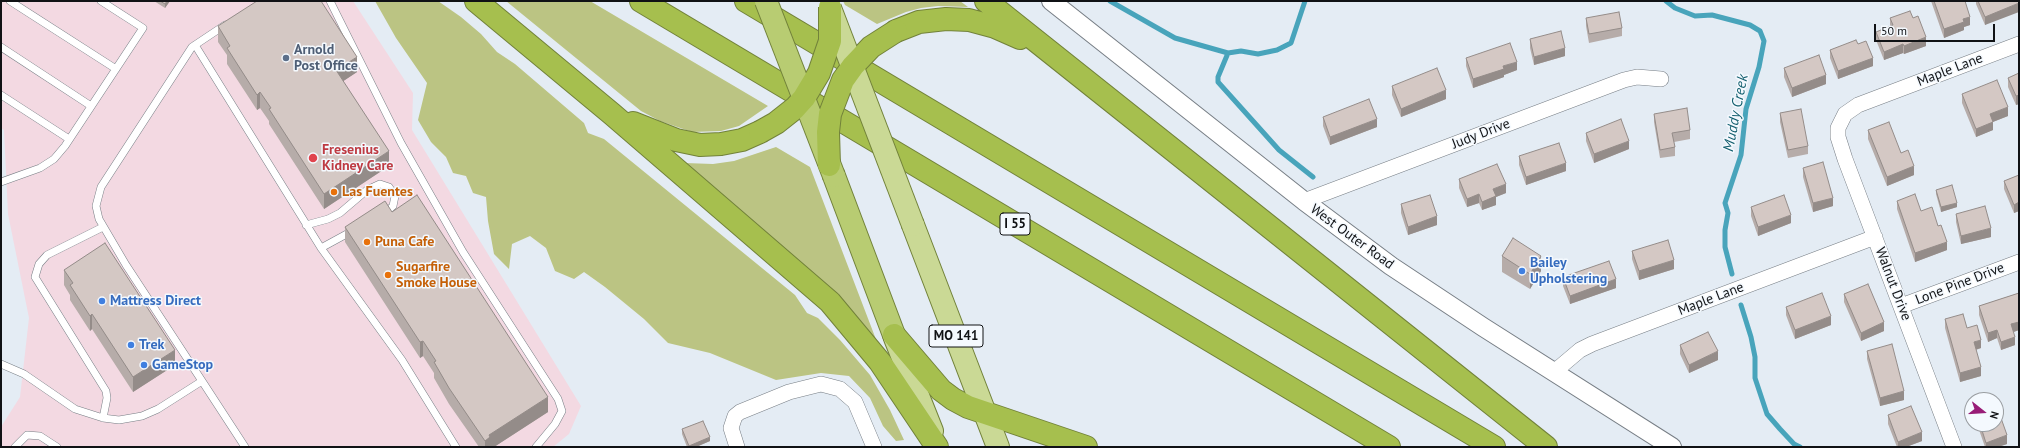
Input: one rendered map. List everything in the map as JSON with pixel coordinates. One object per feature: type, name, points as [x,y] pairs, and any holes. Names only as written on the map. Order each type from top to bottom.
[{"type":"highway","points":[[476,1],[612,114],[830,302],[880,362],[938,447]]},
{"type":"highway","name":"I 55","points":[[641,1],[1390,447]]},
{"type":"highway","points":[[746,1],[1494,447]]},
{"type":"highway","points":[[766,1],[894,335],[941,390],[953,399],[985,413],[1086,447]]},
{"type":"highway","points":[[986,1],[1546,447]]},
{"type":"highway","points":[[612,114],[652,132],[676,140],[700,145],[721,144],[742,140],[760,132],[788,114],[804,98],[819,73],[826,58],[830,42],[829,4]]},
{"type":"highway","points":[[831,170],[828,132],[830,114],[843,80],[853,66],[871,47],[896,31],[919,22],[946,18],[969,20],[995,27],[1050,53]]},
{"type":"main road","name":"MO 141","points":[[829,4],[998,447]]},
{"type":"main road","points":[[894,335],[938,447]]},
{"type":"street","name":"West Outer Road","points":[[1051,1],[1304,201],[1416,283],[1672,447]]},
{"type":"street","name":"Maple Lane","points":[[1841,120],[1845,114],[1858,105],[2019,44]]},
{"type":"street","name":"Judy Drive","points":[[1304,201],[1624,80],[1637,77],[1661,79]]},
{"type":"street","name":"Walnut Drive","points":[[1841,120],[1838,137],[1954,447]]},
{"type":"street","name":"Maple Lane","points":[[1554,372],[1575,353],[1592,344],[1875,237]]},
{"type":"street","name":"Lone Pine Drive","points":[[1901,306],[2019,262]]},
{"type":"street","points":[[736,447],[732,434],[732,422],[740,412],[769,400],[811,386],[831,385],[840,388],[855,402],[874,447]]},
{"type":"lane","points":[[10,1],[116,69]]},
{"type":"lane","points":[[1,182],[40,168],[54,159],[143,28],[101,1]]},
{"type":"lane","points":[[330,1],[401,143],[459,245],[558,399],[562,411],[555,424],[536,447]]},
{"type":"lane","points":[[231,21],[195,45],[100,187],[96,206],[99,219],[126,265],[245,447]]},
{"type":"lane","points":[[195,45],[306,225],[402,360],[456,447]]},
{"type":"lane","points":[[1,47],[91,106]]},
{"type":"lane","points":[[1,95],[69,139]]},
{"type":"lane","points":[[306,225],[328,219],[340,213],[366,190],[380,184],[389,187],[395,196],[393,206],[379,218]]},
{"type":"lane","points":[[103,418],[107,398],[106,391],[35,277],[39,264],[47,255],[104,227]]},
{"type":"lane","points":[[321,248],[346,233],[359,228]]},
{"type":"lane","points":[[1,364],[24,374],[75,409],[103,418],[128,420],[142,416],[158,408],[202,380]]},
{"type":"lane","points":[[15,447],[27,435],[40,436],[57,447]]},
{"type":"shaded area","points":[[1,1],[353,1],[413,93],[412,130],[581,406],[569,434],[553,447],[1,447],[1,427],[20,397],[29,318],[8,214],[4,130],[1,128]]},
{"type":"green space","points":[[375,1],[438,1],[461,17],[481,34],[497,52],[515,64],[584,123],[588,133],[604,139],[795,295],[807,313],[818,318],[840,340],[870,375],[890,410],[904,440],[896,441],[883,426],[870,398],[849,376],[821,373],[776,380],[710,353],[668,343],[644,319],[584,272],[574,279],[555,271],[546,248],[530,236],[512,244],[509,269],[494,254],[488,221],[486,197],[473,193],[466,176],[453,173],[446,157],[431,142],[418,120],[427,83],[396,38]]},
{"type":"green space","points":[[506,1],[590,1],[768,106],[739,126],[721,131],[692,132],[660,121],[641,111]]},
{"type":"green space","points":[[843,1],[960,1],[968,7],[938,6],[921,8],[906,12],[877,24],[845,5]]},
{"type":"green space","points":[[776,147],[810,167],[877,342],[685,163],[713,164],[734,161]]},
{"type":"building","points":[[160,1],[167,1],[165,4]]},
{"type":"building","points":[[257,1],[321,1],[357,57],[336,70],[389,151],[324,194],[269,109],[271,108],[260,92],[257,95],[227,48],[230,46],[218,26]]},
{"type":"building","points":[[1934,1],[1965,1],[1970,17],[1963,19],[1964,22],[1944,29]]},
{"type":"building","points":[[1978,1],[2018,1],[2019,3],[1985,17]]},
{"type":"building","points":[[1910,11],[1913,18],[1918,16],[1926,37],[1884,52],[1876,32],[1893,25],[1890,18]]},
{"type":"building","points":[[1619,12],[1622,28],[1589,34],[1586,18]]},
{"type":"building","points":[[1561,31],[1565,48],[1534,57],[1530,39]]},
{"type":"building","points":[[1856,40],[1858,44],[1866,41],[1873,58],[1838,71],[1830,50]]},
{"type":"building","points":[[1510,43],[1517,62],[1503,66],[1504,69],[1473,79],[1466,58]]},
{"type":"building","points":[[1819,55],[1826,75],[1792,88],[1784,68]]},
{"type":"building","points":[[1437,68],[1446,90],[1401,109],[1392,86]]},
{"type":"building","points":[[2019,73],[2019,95],[2016,96],[2008,78]]},
{"type":"building","points":[[1997,80],[2008,107],[1990,114],[1993,122],[1976,129],[1962,94]]},
{"type":"building","points":[[1369,99],[1377,119],[1330,137],[1323,117]]},
{"type":"building","points":[[1687,108],[1690,130],[1672,133],[1675,147],[1660,150],[1654,114]]},
{"type":"building","points":[[1801,109],[1808,146],[1788,150],[1780,113]]},
{"type":"building","points":[[1621,119],[1629,141],[1594,154],[1586,133]]},
{"type":"building","points":[[1889,122],[1901,153],[1908,150],[1914,166],[1887,177],[1868,130]]},
{"type":"building","points":[[1559,143],[1566,163],[1526,177],[1519,156]]},
{"type":"building","points":[[1823,162],[1833,198],[1813,203],[1803,168]]},
{"type":"building","points":[[1497,164],[1506,184],[1493,189],[1496,196],[1482,202],[1479,194],[1467,199],[1459,179]]},
{"type":"building","points":[[2019,175],[2019,202],[2014,205],[2004,181]]},
{"type":"building","points":[[1952,185],[1957,203],[1941,207],[1936,190]]},
{"type":"building","points":[[1915,194],[1921,211],[1932,207],[1938,226],[1941,225],[1947,242],[1915,253],[1897,201]]},
{"type":"building","points":[[417,195],[548,397],[489,435],[490,437],[485,441],[449,388],[434,362],[436,361],[423,341],[420,342],[345,227],[385,201],[392,212]]},
{"type":"building","points":[[1430,195],[1437,216],[1408,227],[1401,204]]},
{"type":"building","points":[[1784,195],[1791,215],[1758,227],[1751,207]]},
{"type":"building","points":[[1985,206],[1991,228],[1961,236],[1956,214]]},
{"type":"building","points":[[1513,238],[1541,256],[1530,274],[1502,256]]},
{"type":"building","points":[[1668,240],[1674,260],[1639,271],[1632,251]]},
{"type":"building","points":[[105,243],[175,350],[133,377],[92,314],[90,316],[70,285],[73,283],[64,270]]},
{"type":"building","points":[[1609,261],[1616,279],[1570,296],[1563,277]]},
{"type":"building","points":[[1868,284],[1884,322],[1861,333],[1844,294]]},
{"type":"building","points":[[1822,293],[1831,316],[1795,330],[1786,307]]},
{"type":"building","points":[[2019,293],[2019,322],[2011,324],[2015,337],[2001,342],[1997,330],[1988,333],[1979,306]]},
{"type":"building","points":[[1963,314],[1967,328],[1977,325],[1981,340],[1974,342],[1981,367],[1960,373],[1945,319]]},
{"type":"building","points":[[1708,332],[1718,351],[1689,365],[1680,345]]},
{"type":"building","points":[[1892,344],[1904,391],[1880,398],[1867,351]]},
{"type":"building","points":[[1911,406],[1922,432],[1898,442],[1888,415]]},
{"type":"building","points":[[703,421],[710,437],[689,446],[682,429]]},
{"type":"building","points":[[2004,427],[2007,435],[1986,443],[1983,432],[2004,432]]},
{"type":"waterway","points":[[1110,1],[1175,38],[1228,53],[1241,51],[1258,54],[1277,50],[1291,43],[1305,1]]},
{"type":"waterway","name":"Muddy Creek","points":[[1666,1],[1675,8],[1695,16],[1712,15],[1750,25],[1760,31],[1764,41],[1759,67],[1746,109],[1741,155],[1725,203],[1728,213],[1725,230],[1725,247],[1732,274]]},
{"type":"waterway","points":[[1228,53],[1218,77],[1218,82],[1279,150],[1313,177]]},
{"type":"waterway","name":"Muddy Creek","points":[[1741,305],[1751,337],[1755,357],[1755,378],[1767,414],[1794,444],[1800,447]]},
{"type":"place","name":"Arnold Post Office","points":[[286,58]]},
{"type":"place","name":"Fresenius Kidney Care","points":[[313,158]]},
{"type":"place","name":"Las Fuentes","points":[[334,192]]},
{"type":"place","name":"Puna Cafe","points":[[367,242]]},
{"type":"place","name":"Bailey Upholstering","points":[[1522,271]]},
{"type":"place","name":"Sugarfire Smoke House","points":[[388,275]]},
{"type":"place","name":"Mattress Direct","points":[[102,301]]},
{"type":"place","name":"Trek","points":[[131,345]]},
{"type":"place","name":"GameStop","points":[[144,365]]}]
